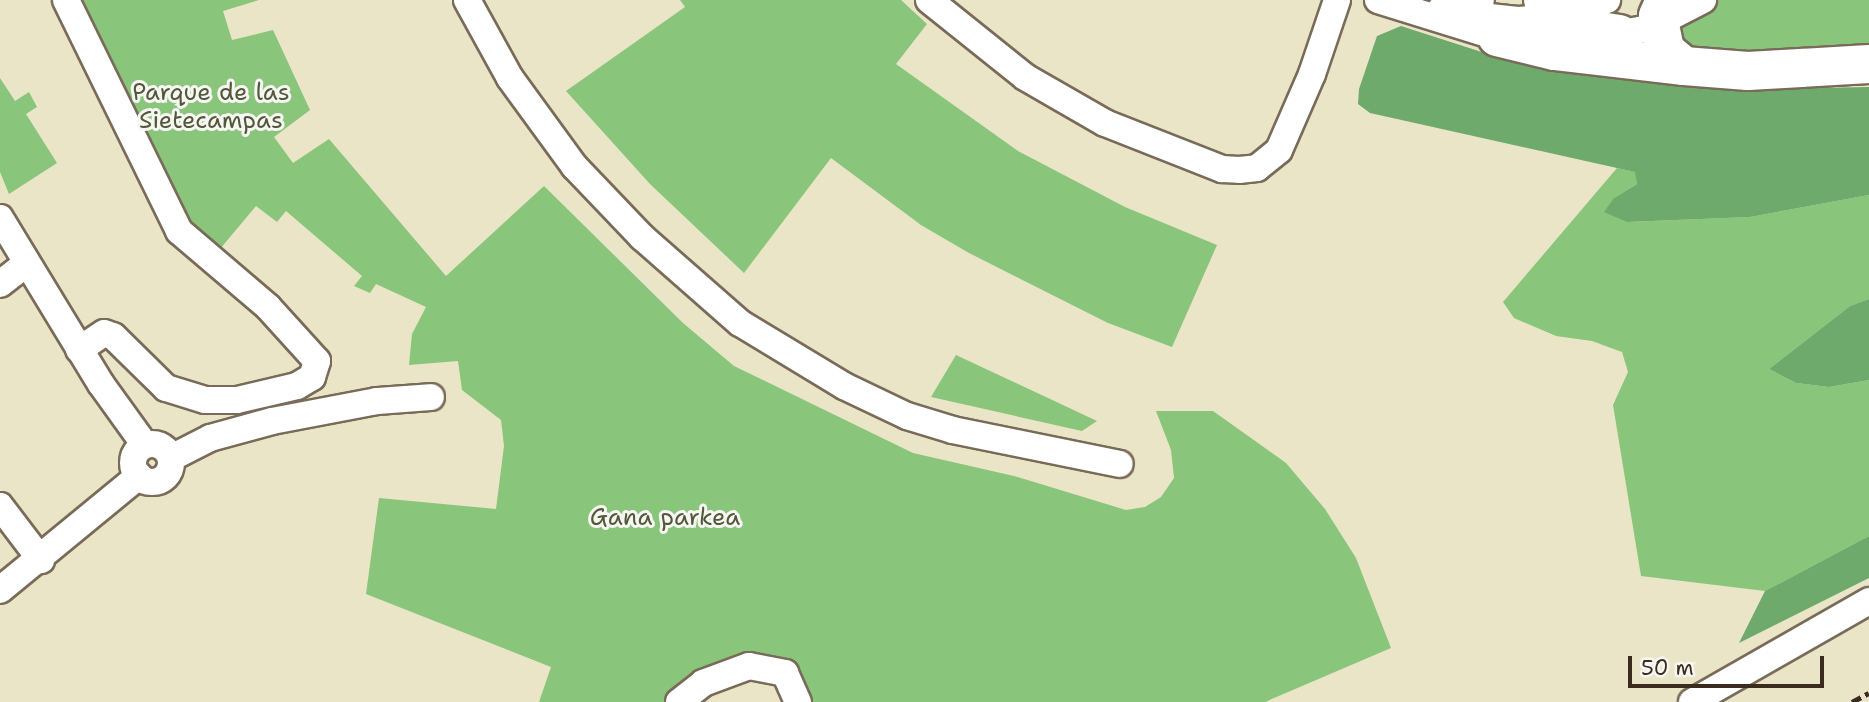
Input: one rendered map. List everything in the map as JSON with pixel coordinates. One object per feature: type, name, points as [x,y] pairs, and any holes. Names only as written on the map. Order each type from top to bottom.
[{"type":"highway","points":[[1550,8],[1568,26],[1613,17]]},
{"type":"highway","points":[[1662,12],[1665,50],[1684,66]]},
{"type":"highway","points":[[1497,37],[1554,51],[1748,71],[1869,64]]},
{"type":"street","points":[[66,0],[179,231],[268,307],[316,354],[317,361],[312,377],[297,386],[237,400],[205,400],[166,388],[113,336],[104,333],[79,350]]},
{"type":"street","points":[[467,0],[510,78],[575,167],[642,237],[740,324],[844,386],[907,416],[953,430],[1120,464]]},
{"type":"street","points":[[929,0],[1014,70],[1105,123],[1222,169],[1239,170],[1257,168],[1279,150],[1312,74],[1337,0]]},
{"type":"street","points":[[1378,0],[1518,20],[1550,8]]},
{"type":"street","points":[[1449,9],[1497,37],[1573,42],[1613,17],[1662,12],[1703,0]]},
{"type":"street","points":[[0,218],[79,350],[145,445]]},
{"type":"street","points":[[0,284],[26,264]]},
{"type":"street","points":[[139,476],[157,481],[166,477],[171,458],[210,438],[272,421],[377,401],[431,397]]},
{"type":"street","points":[[139,476],[134,457],[145,445],[158,444],[171,458]]},
{"type":"street","points":[[0,590],[40,560],[139,476]]},
{"type":"street","points":[[0,506],[40,560]]},
{"type":"street","points":[[1692,702],[1869,601]]},
{"type":"street","points":[[680,702],[703,683],[749,666],[785,673],[798,702]]},
{"type":"green space","name":"Gana parkea","points":[[80,0],[259,0],[223,11],[232,40],[273,30],[310,110],[274,137],[293,163],[329,139],[446,276],[544,186],[683,323],[734,366],[913,453],[1014,476],[1126,510],[1145,507],[1161,497],[1174,478],[1171,450],[1156,411],[1213,411],[1286,463],[1325,509],[1356,558],[1391,648],[1265,702],[798,702],[785,673],[749,666],[679,702],[539,702],[551,667],[366,594],[379,498],[496,509],[504,446],[501,420],[462,390],[458,361],[409,365],[412,334],[426,307],[376,284],[370,293],[354,286],[362,276],[286,211],[277,222],[256,206],[220,249],[189,222]]},
{"type":"green space","points":[[680,0],[901,0],[927,24],[896,64],[1018,151],[1125,207],[1217,245],[1172,347],[1108,323],[969,253],[921,225],[831,158],[744,273],[650,184],[566,91],[685,7]]},
{"type":"green space","points":[[1719,0],[1869,0],[1869,52],[1685,52],[1668,28]]},
{"type":"green space","points":[[1401,26],[1519,64],[1740,89],[1869,87],[1869,195],[1750,217],[1627,222],[1604,212],[1614,198],[1637,184],[1635,172],[1370,113],[1358,104],[1359,89],[1377,36]]},
{"type":"green space","points":[[0,78],[15,101],[29,92],[37,107],[26,114],[57,163],[9,194],[0,172]]},
{"type":"green space","points":[[1617,168],[1636,172],[1637,184],[1614,198],[1627,222],[1750,217],[1869,195],[1869,299],[1850,306],[1769,369],[1796,383],[1829,387],[1869,380],[1869,536],[1765,591],[1641,576],[1613,405],[1628,372],[1622,352],[1592,341],[1556,336],[1514,318],[1503,302]]},
{"type":"green space","points":[[1869,299],[1869,380],[1829,387],[1796,383],[1769,369],[1850,306]]},
{"type":"green space","points":[[956,355],[1097,421],[1082,431],[931,397]]},
{"type":"green space","points":[[1869,536],[1869,578],[1739,643],[1765,591]]},
{"type":"railway","points":[[1852,702],[1869,693]]},
{"type":"park label","name":"Parque de las Sietecampas","points":[[211,107]]}]
